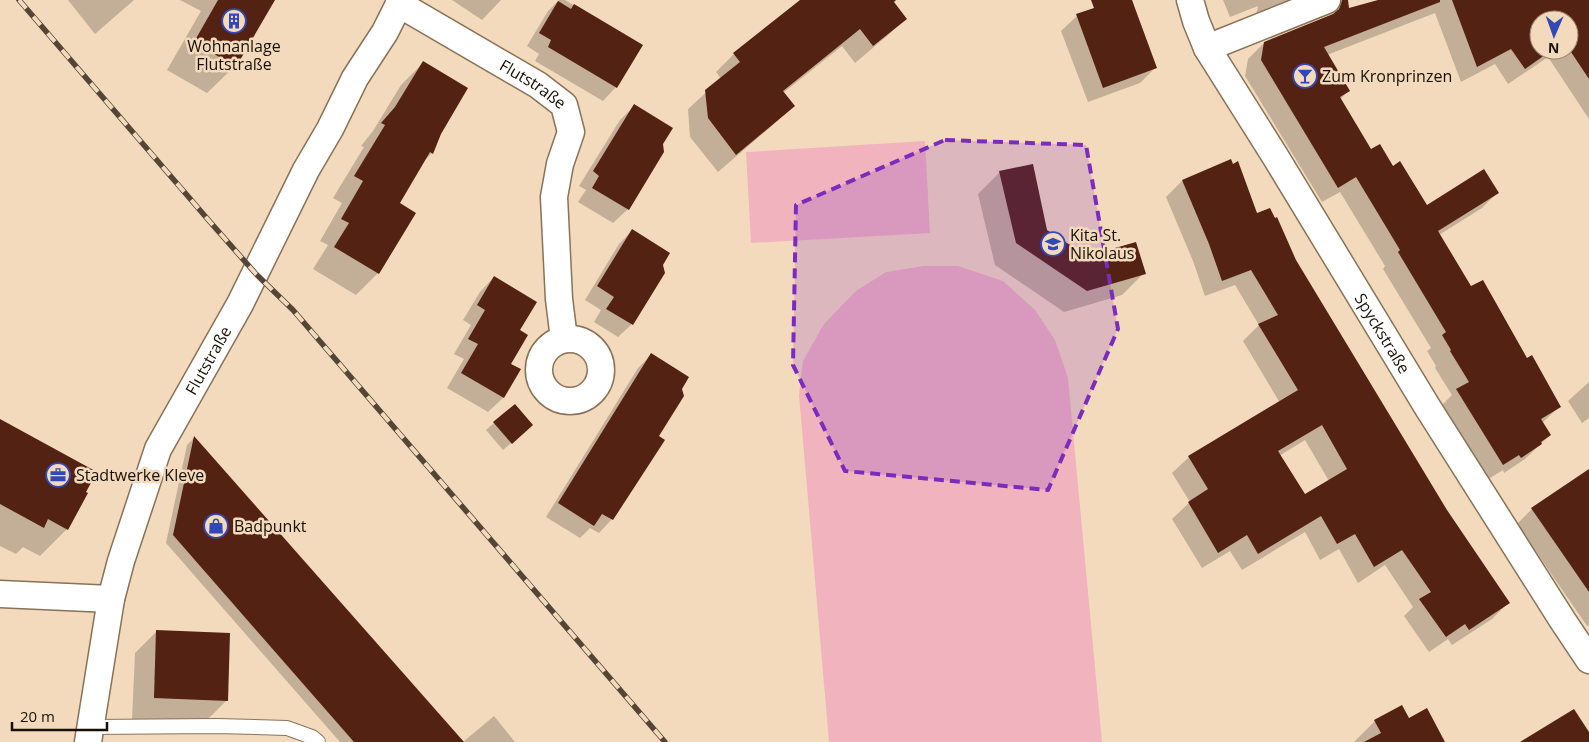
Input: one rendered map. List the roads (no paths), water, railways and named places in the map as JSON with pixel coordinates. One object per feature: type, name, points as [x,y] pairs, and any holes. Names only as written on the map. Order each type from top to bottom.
[{"type":"street","name":"Spyckstraße","points":[[1190,0],[1207,48],[1428,408],[1557,613],[1589,660]]},
{"type":"street","points":[[1207,48],[1327,0]]},
{"type":"street","name":"Flutstraße","points":[[89,735],[111,599],[120,561],[158,449],[240,304],[306,170],[355,78],[385,32],[400,2],[538,85],[564,105],[571,132],[560,164],[554,197],[559,299],[564,339]]},
{"type":"street","points":[[0,594],[111,599]]},
{"type":"lane","points":[[89,735],[217,726],[288,728],[312,737],[318,742]]},
{"type":"railway","points":[[19,0],[256,274],[293,310],[665,742]]},
{"type":"place","name":"Wohnanlage Flutstraße","points":[[234,21]]},
{"type":"place","name":"Zum Kronprinzen","points":[[1305,76]]},
{"type":"place","name":"Kita St. Nikolaus","points":[[1053,244]]},
{"type":"place","name":"Stadtwerke Kleve","points":[[58,475]]},
{"type":"place","name":"Badpunkt","points":[[216,526]]}]
